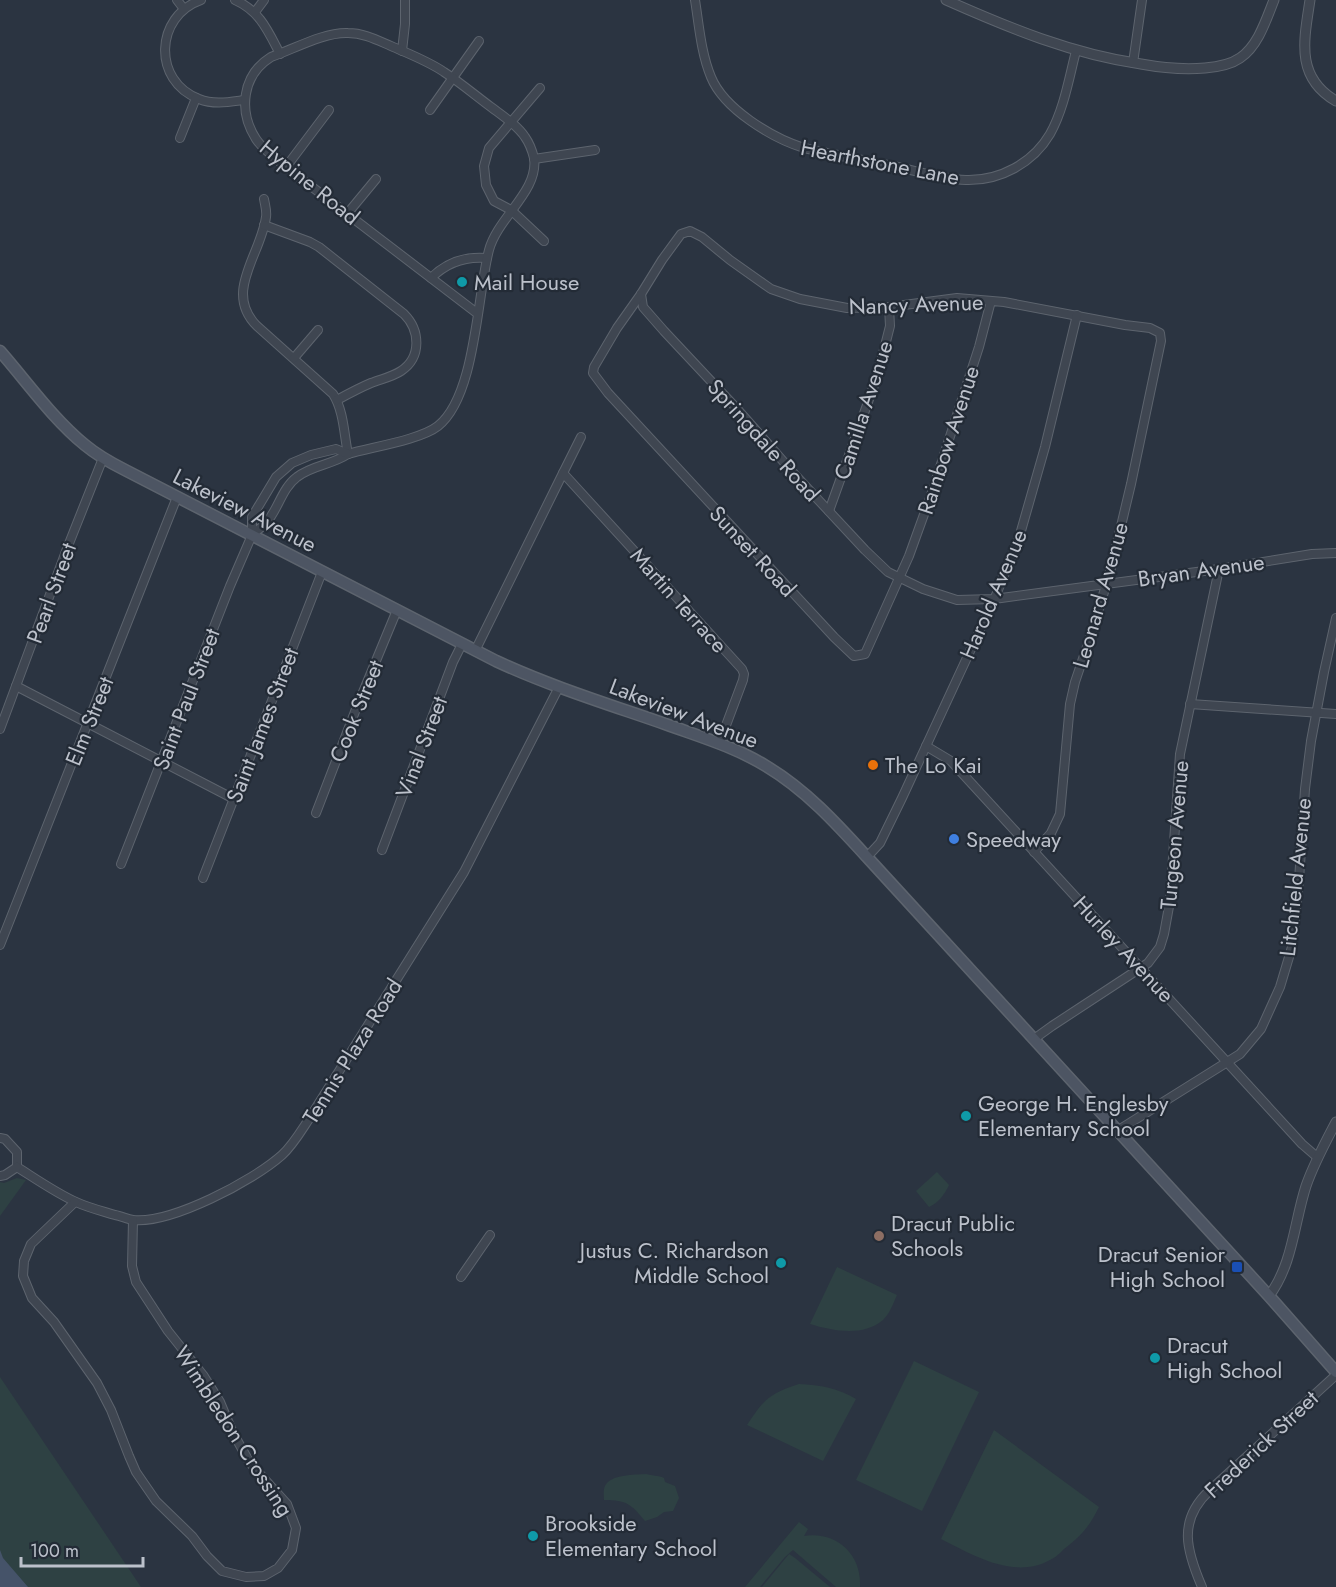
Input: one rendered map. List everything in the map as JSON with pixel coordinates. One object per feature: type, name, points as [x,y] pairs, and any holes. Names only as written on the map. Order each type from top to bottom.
[{"type":"main road","name":"Lakeview Avenue","points":[[0,351],[68,429],[103,458],[512,669],[719,744],[754,759],[796,786],[827,814],[867,857],[1269,1296],[1336,1373]]},
{"type":"street","points":[[177,0],[184,9]]},
{"type":"street","points":[[201,0],[179,14],[170,27],[165,42],[165,57],[169,72],[183,90],[196,98],[215,103],[244,100],[249,81],[263,62],[329,35],[346,32],[365,35],[432,65],[453,78],[519,130],[528,142],[534,159],[534,175],[531,183],[495,236],[487,258],[470,360],[453,408],[439,425],[421,435],[348,454],[339,460],[296,477],[267,522],[252,535]]},
{"type":"street","points":[[235,0],[255,12],[280,54]]},
{"type":"street","points":[[255,12],[264,0]]},
{"type":"street","points":[[402,51],[405,0]]},
{"type":"street","name":"Hearthstone Lane","points":[[695,0],[702,47],[711,78],[731,105],[766,131],[788,143],[804,148],[952,178],[980,180],[995,177],[1015,168],[1032,156],[1050,133],[1056,120],[1076,51]]},
{"type":"street","points":[[946,0],[1030,35],[1076,51],[1133,63],[1189,70],[1232,63],[1241,57],[1263,26],[1274,0]]},
{"type":"street","points":[[1133,63],[1142,0]]},
{"type":"street","points":[[1310,0],[1304,49],[1306,64],[1311,78],[1319,89],[1336,101]]},
{"type":"street","points":[[430,110],[479,41]]},
{"type":"street","points":[[540,88],[489,148],[484,166],[486,184],[494,201],[511,210],[544,241]]},
{"type":"street","points":[[180,138],[196,98]]},
{"type":"street","name":"Hypine Road","points":[[244,100],[248,122],[256,139],[265,150],[478,314]]},
{"type":"street","points":[[286,167],[329,110]]},
{"type":"street","points":[[534,159],[595,150]]},
{"type":"street","points":[[347,213],[376,179]]},
{"type":"street","points":[[264,199],[266,210],[264,225],[244,284],[244,308],[251,320],[324,384],[337,400],[348,454]]},
{"type":"street","points":[[264,225],[319,247],[404,314],[414,328],[417,345],[408,366],[399,373],[337,400]]},
{"type":"street","name":"Nancy Avenue","points":[[641,294],[681,234],[689,231],[702,237],[771,289],[800,299],[847,308],[889,307],[957,298],[991,301],[1150,328],[1160,333]]},
{"type":"street","points":[[431,278],[453,262],[470,258],[487,258]]},
{"type":"street","name":"Sunset Road","points":[[641,294],[617,328],[593,372],[608,393],[657,447],[854,656],[865,654],[899,578]]},
{"type":"street","name":"Springdale Road","points":[[641,294],[643,307],[664,332],[865,550],[888,572],[923,589],[957,600],[994,599]]},
{"type":"street","name":"Rainbow Avenue","points":[[899,578],[951,436],[991,301]]},
{"type":"street","name":"Camilla Avenue","points":[[830,512],[877,377],[890,326],[889,307]]},
{"type":"street","name":"Harold Avenue","points":[[867,857],[880,843],[994,599],[1019,538],[1045,447],[1077,315]]},
{"type":"street","points":[[294,358],[318,330]]},
{"type":"street","name":"Leonard Avenue","points":[[1034,852],[1051,833],[1060,814],[1070,704],[1106,583],[1131,484],[1161,341],[1160,333]]},
{"type":"street","points":[[475,651],[581,437]]},
{"type":"street","points":[[252,535],[252,517],[263,496],[276,477],[292,463],[336,449],[348,454]]},
{"type":"street","name":"Pearl Street","points":[[0,729],[103,458]]},
{"type":"street","name":"Martin Terrace","points":[[563,473],[742,669],[743,680],[719,744]]},
{"type":"street","name":"Elm Street","points":[[0,945],[177,497]]},
{"type":"street","name":"Saint Paul Street","points":[[121,864],[252,535]]},
{"type":"street","name":"Bryan Avenue","points":[[994,599],[1219,569],[1312,554],[1336,553]]},
{"type":"street","name":"Turgeon Avenue","points":[[1034,1039],[1141,968],[1153,958],[1160,947],[1170,902],[1180,754],[1219,569]]},
{"type":"street","name":"Saint James Street","points":[[203,878],[322,572]]},
{"type":"street","name":"Cook Street","points":[[316,813],[397,610]]},
{"type":"street","name":"Litchfield Avenue","points":[[1117,1131],[1240,1053],[1261,1029],[1280,987],[1292,947],[1305,789],[1316,713],[1336,618]]},
{"type":"street","name":"Vinal Street","points":[[382,850],[453,662],[462,644]]},
{"type":"street","points":[[16,686],[234,799]]},
{"type":"street","name":"Tennis Plaza Road","points":[[17,1167],[75,1202],[134,1220],[161,1217],[198,1204],[255,1174],[281,1155],[293,1143],[309,1119],[464,872],[559,687]]},
{"type":"street","points":[[1190,704],[1336,714]]},
{"type":"street","name":"Hurley Avenue","points":[[926,746],[951,761],[1302,1144],[1317,1157]]},
{"type":"street","points":[[1269,1296],[1278,1285],[1288,1262],[1306,1186],[1317,1157],[1336,1122]]},
{"type":"street","points":[[0,1138],[5,1139],[17,1152],[17,1167],[0,1176]]},
{"type":"street","name":"Wimbledon Crossing","points":[[75,1202],[31,1244],[24,1261],[23,1276],[32,1298],[54,1322],[98,1383],[133,1464],[156,1501],[192,1536],[222,1571],[246,1577],[264,1576],[278,1568],[292,1550],[296,1528],[287,1504],[250,1463],[233,1433],[220,1402],[203,1375],[168,1331],[136,1282],[132,1266],[134,1220]]},
{"type":"street","points":[[461,1277],[490,1235]]},
{"type":"street","name":"Frederick Street","points":[[1202,1587],[1191,1562],[1187,1541],[1191,1518],[1197,1505],[1209,1491],[1336,1373]]},
{"type":"shaded area","points":[[937,1172],[949,1185],[941,1198],[929,1207],[916,1191]]},
{"type":"shaded area","points":[[17,1178],[26,1180],[0,1216],[0,1182],[4,1183]]},
{"type":"shaded area","points":[[837,1267],[897,1295],[883,1320],[857,1331],[828,1329],[810,1324]]},
{"type":"shaded area","points":[[914,1361],[979,1392],[922,1511],[856,1480]]},
{"type":"shaded area","points":[[0,1377],[141,1587],[13,1587],[0,1571]]},
{"type":"shaded area","points":[[799,1384],[829,1388],[856,1399],[823,1461],[747,1425],[768,1398]]},
{"type":"shaded area","points":[[994,1430],[1099,1507],[1076,1539],[1054,1558],[1036,1565],[1022,1567],[994,1563],[941,1539]]},
{"type":"shaded area","points":[[646,1474],[662,1477],[665,1482],[675,1486],[679,1498],[673,1511],[664,1512],[645,1521],[628,1504],[604,1500],[604,1488],[612,1479]]},
{"type":"shaded area","points":[[799,1522],[808,1529],[804,1536],[827,1537],[845,1547],[857,1564],[860,1587],[836,1587],[793,1550],[760,1587],[745,1587]]},
{"type":"shaded area","points":[[789,1554],[795,1558],[830,1587],[762,1587]]},
{"type":"water","points":[[0,1550],[3,1558],[28,1587],[0,1587]]},
{"type":"place","name":"Mail House","points":[[462,282]]},
{"type":"place","name":"The Lo Kai","points":[[873,765]]},
{"type":"place","name":"Speedway","points":[[954,839]]},
{"type":"place","name":"George H. Englesby Elementary School","points":[[966,1116]]},
{"type":"place","name":"Dracut Public Schools","points":[[879,1236]]},
{"type":"place","name":"Justus C. Richardson Middle School","points":[[781,1263]]},
{"type":"place","name":"Dracut Senior High School","points":[[1237,1267]]},
{"type":"place","name":"Dracut High School","points":[[1155,1358]]},
{"type":"place","name":"Brookside Elementary School","points":[[533,1536]]}]
